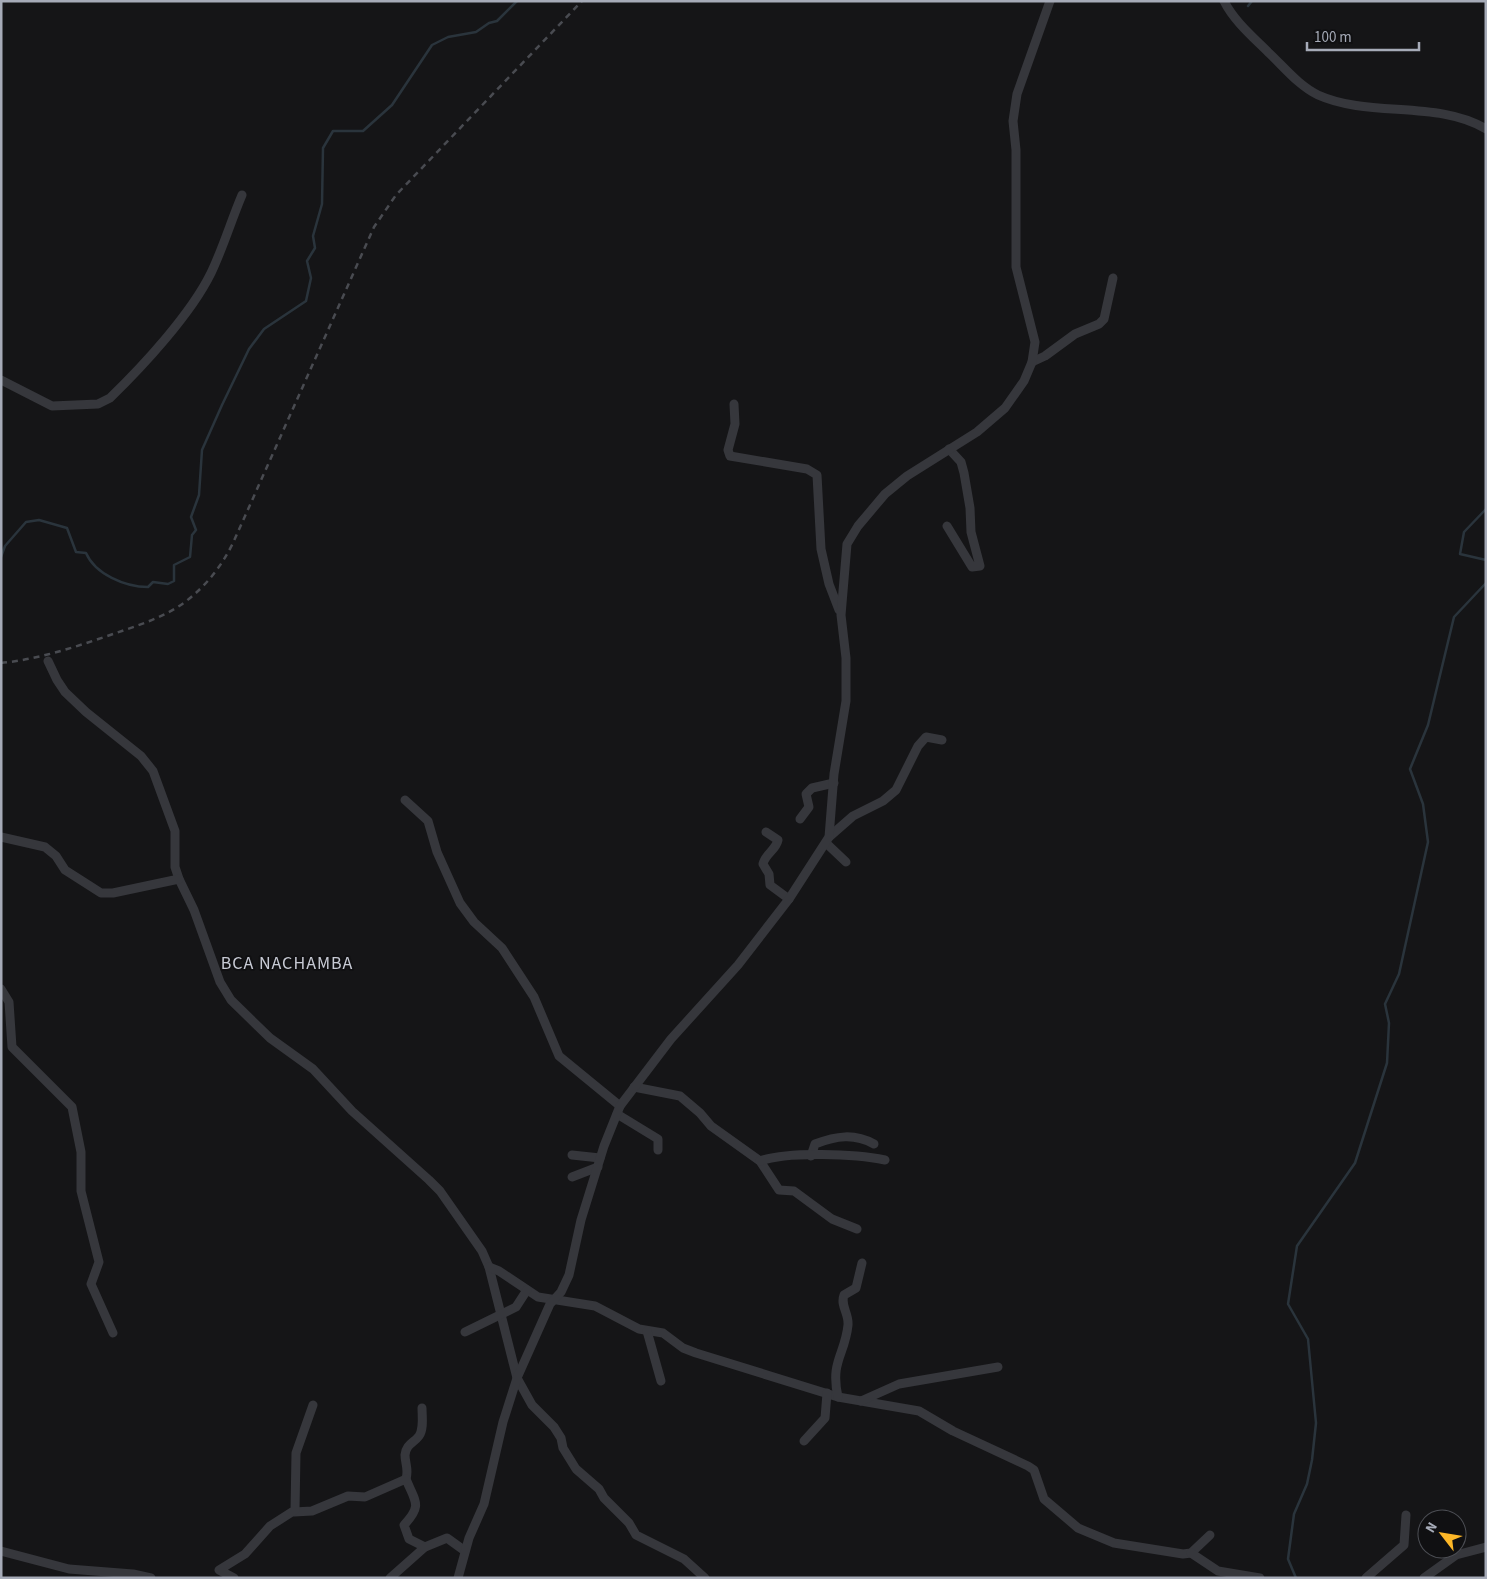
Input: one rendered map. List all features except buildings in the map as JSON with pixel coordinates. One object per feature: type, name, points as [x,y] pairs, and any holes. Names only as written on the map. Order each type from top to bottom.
[{"type":"street","points":[[840,615],[845,554],[850,538],[885,494],[907,476],[977,432],[1005,408],[1024,381],[1032,362],[1035,342],[1016,267],[1013,121],[1017,94],[1050,1]]},
{"type":"street","points":[[1224,1],[1236,19],[1299,81],[1319,95],[1341,102],[1461,118],[1486,129]]},
{"type":"street","points":[[1230,1],[1236,19]]},
{"type":"street","points":[[1,380],[52,406],[98,404],[110,398],[170,332],[202,289],[211,272],[242,195]]},
{"type":"street","points":[[1032,362],[1045,356],[1075,334],[1099,324],[1104,319],[1112,278]]},
{"type":"street","points":[[734,404],[735,424],[728,450],[730,456],[810,470],[817,476],[823,558],[829,584],[840,615],[846,658],[846,701],[828,840],[846,862]]},
{"type":"street","points":[[947,526],[972,567],[980,566],[971,532],[970,508],[964,473],[961,462],[949,449]]},
{"type":"street","points":[[48,661],[65,692],[86,712],[117,735],[149,764],[175,831],[175,867],[179,879],[194,910],[220,982],[230,1000],[270,1038],[313,1069],[358,1117],[440,1191],[482,1251],[489,1267],[517,1378],[532,1405],[554,1427],[561,1438],[563,1448],[576,1469],[599,1489],[604,1498],[629,1523],[636,1535],[684,1559],[705,1578]]},
{"type":"street","points":[[458,1578],[465,1551],[484,1504],[503,1422],[517,1378],[546,1312],[554,1299],[562,1292],[569,1275],[581,1220],[599,1162],[619,1110],[671,1039],[722,986],[789,899],[828,840],[853,816],[883,801],[896,790],[918,746],[926,737],[942,740]]},
{"type":"street","points":[[800,819],[809,807],[806,794],[812,788],[834,783]]},
{"type":"street","points":[[405,800],[428,821],[437,852],[460,903],[474,922],[502,948],[534,997],[559,1056],[619,1110],[658,1139],[658,1150]]},
{"type":"street","points":[[766,832],[778,840],[777,845],[764,858],[763,864],[769,874],[770,884],[789,899]]},
{"type":"street","points":[[1,838],[45,847],[53,853],[65,870],[101,893],[113,893],[179,879]]},
{"type":"street","points":[[1,990],[9,1002],[12,1047],[72,1107],[81,1152],[82,1191],[99,1262],[91,1284],[113,1334]]},
{"type":"street","points":[[634,1087],[680,1096],[716,1130],[760,1161],[779,1190],[794,1191],[832,1219],[857,1229]]},
{"type":"street","points":[[811,1156],[815,1144],[834,1137],[855,1136],[874,1144]]},
{"type":"street","points":[[572,1155],[599,1162]]},
{"type":"street","points":[[760,1161],[811,1156],[849,1155],[885,1160]]},
{"type":"street","points":[[572,1176],[599,1162]]},
{"type":"street","points":[[838,1396],[834,1379],[838,1356],[848,1323],[842,1302],[844,1295],[856,1288],[862,1263]]},
{"type":"street","points":[[489,1267],[499,1271],[538,1296],[595,1306],[638,1329],[663,1333],[683,1348],[696,1353],[826,1394],[861,1402],[894,1405],[919,1411],[953,1431],[1034,1470],[1044,1500],[1066,1520],[1090,1535],[1114,1543],[1146,1547],[1172,1554],[1191,1553],[1218,1571],[1260,1578]]},
{"type":"street","points":[[465,1332],[516,1307],[527,1290]]},
{"type":"street","points":[[647,1331],[661,1382]]},
{"type":"street","points":[[861,1402],[899,1384],[998,1367]]},
{"type":"street","points":[[804,1441],[825,1418],[826,1394]]},
{"type":"street","points":[[294,1512],[296,1453],[313,1405]]},
{"type":"street","points":[[422,1408],[422,1430],[419,1437],[409,1444],[405,1455],[409,1470],[406,1479],[417,1507],[416,1512],[404,1525],[409,1539],[425,1547]]},
{"type":"street","points":[[234,1578],[222,1575],[218,1570],[245,1554],[270,1526],[294,1512],[312,1511],[348,1496],[365,1497],[406,1479]]},
{"type":"street","points":[[1366,1578],[1404,1545],[1406,1515]]},
{"type":"street","points":[[1191,1553],[1210,1534]]},
{"type":"street","points":[[390,1578],[425,1547],[447,1538],[465,1551]]},
{"type":"street","points":[[1424,1578],[1434,1574],[1456,1555],[1486,1547]]},
{"type":"street","points":[[1,1552],[64,1568],[133,1574],[151,1578]]},
{"type":"waterway","points":[[1,557],[5,546],[26,522],[39,520],[67,528],[76,552],[86,553],[96,567],[112,578],[130,585],[148,587],[153,582],[168,584],[174,581],[174,565],[190,557],[192,535],[196,530],[191,517],[199,495],[202,450],[222,405],[249,349],[264,329],[306,301],[311,278],[307,261],[315,248],[313,236],[322,204],[323,148],[333,131],[363,131],[392,105],[432,45],[448,37],[476,32],[489,23],[497,21],[517,1]]},
{"type":"waterway","points":[[1248,6],[1252,1]]},
{"type":"waterway","points":[[1486,509],[1464,532],[1460,554],[1486,560]]},
{"type":"waterway","points":[[1296,1578],[1288,1559],[1294,1514],[1307,1484],[1312,1460],[1316,1423],[1308,1339],[1288,1304],[1297,1246],[1355,1163],[1387,1063],[1389,1023],[1385,1004],[1399,974],[1428,842],[1423,804],[1410,769],[1428,725],[1454,617],[1486,583]]},
{"type":"railway","points":[[1,663],[59,651],[152,620],[185,602],[207,582],[224,560],[233,543],[374,227],[396,195],[582,1]]},
{"type":"district","name":"BCA NACHAMBA","points":[[287,963]]}]
